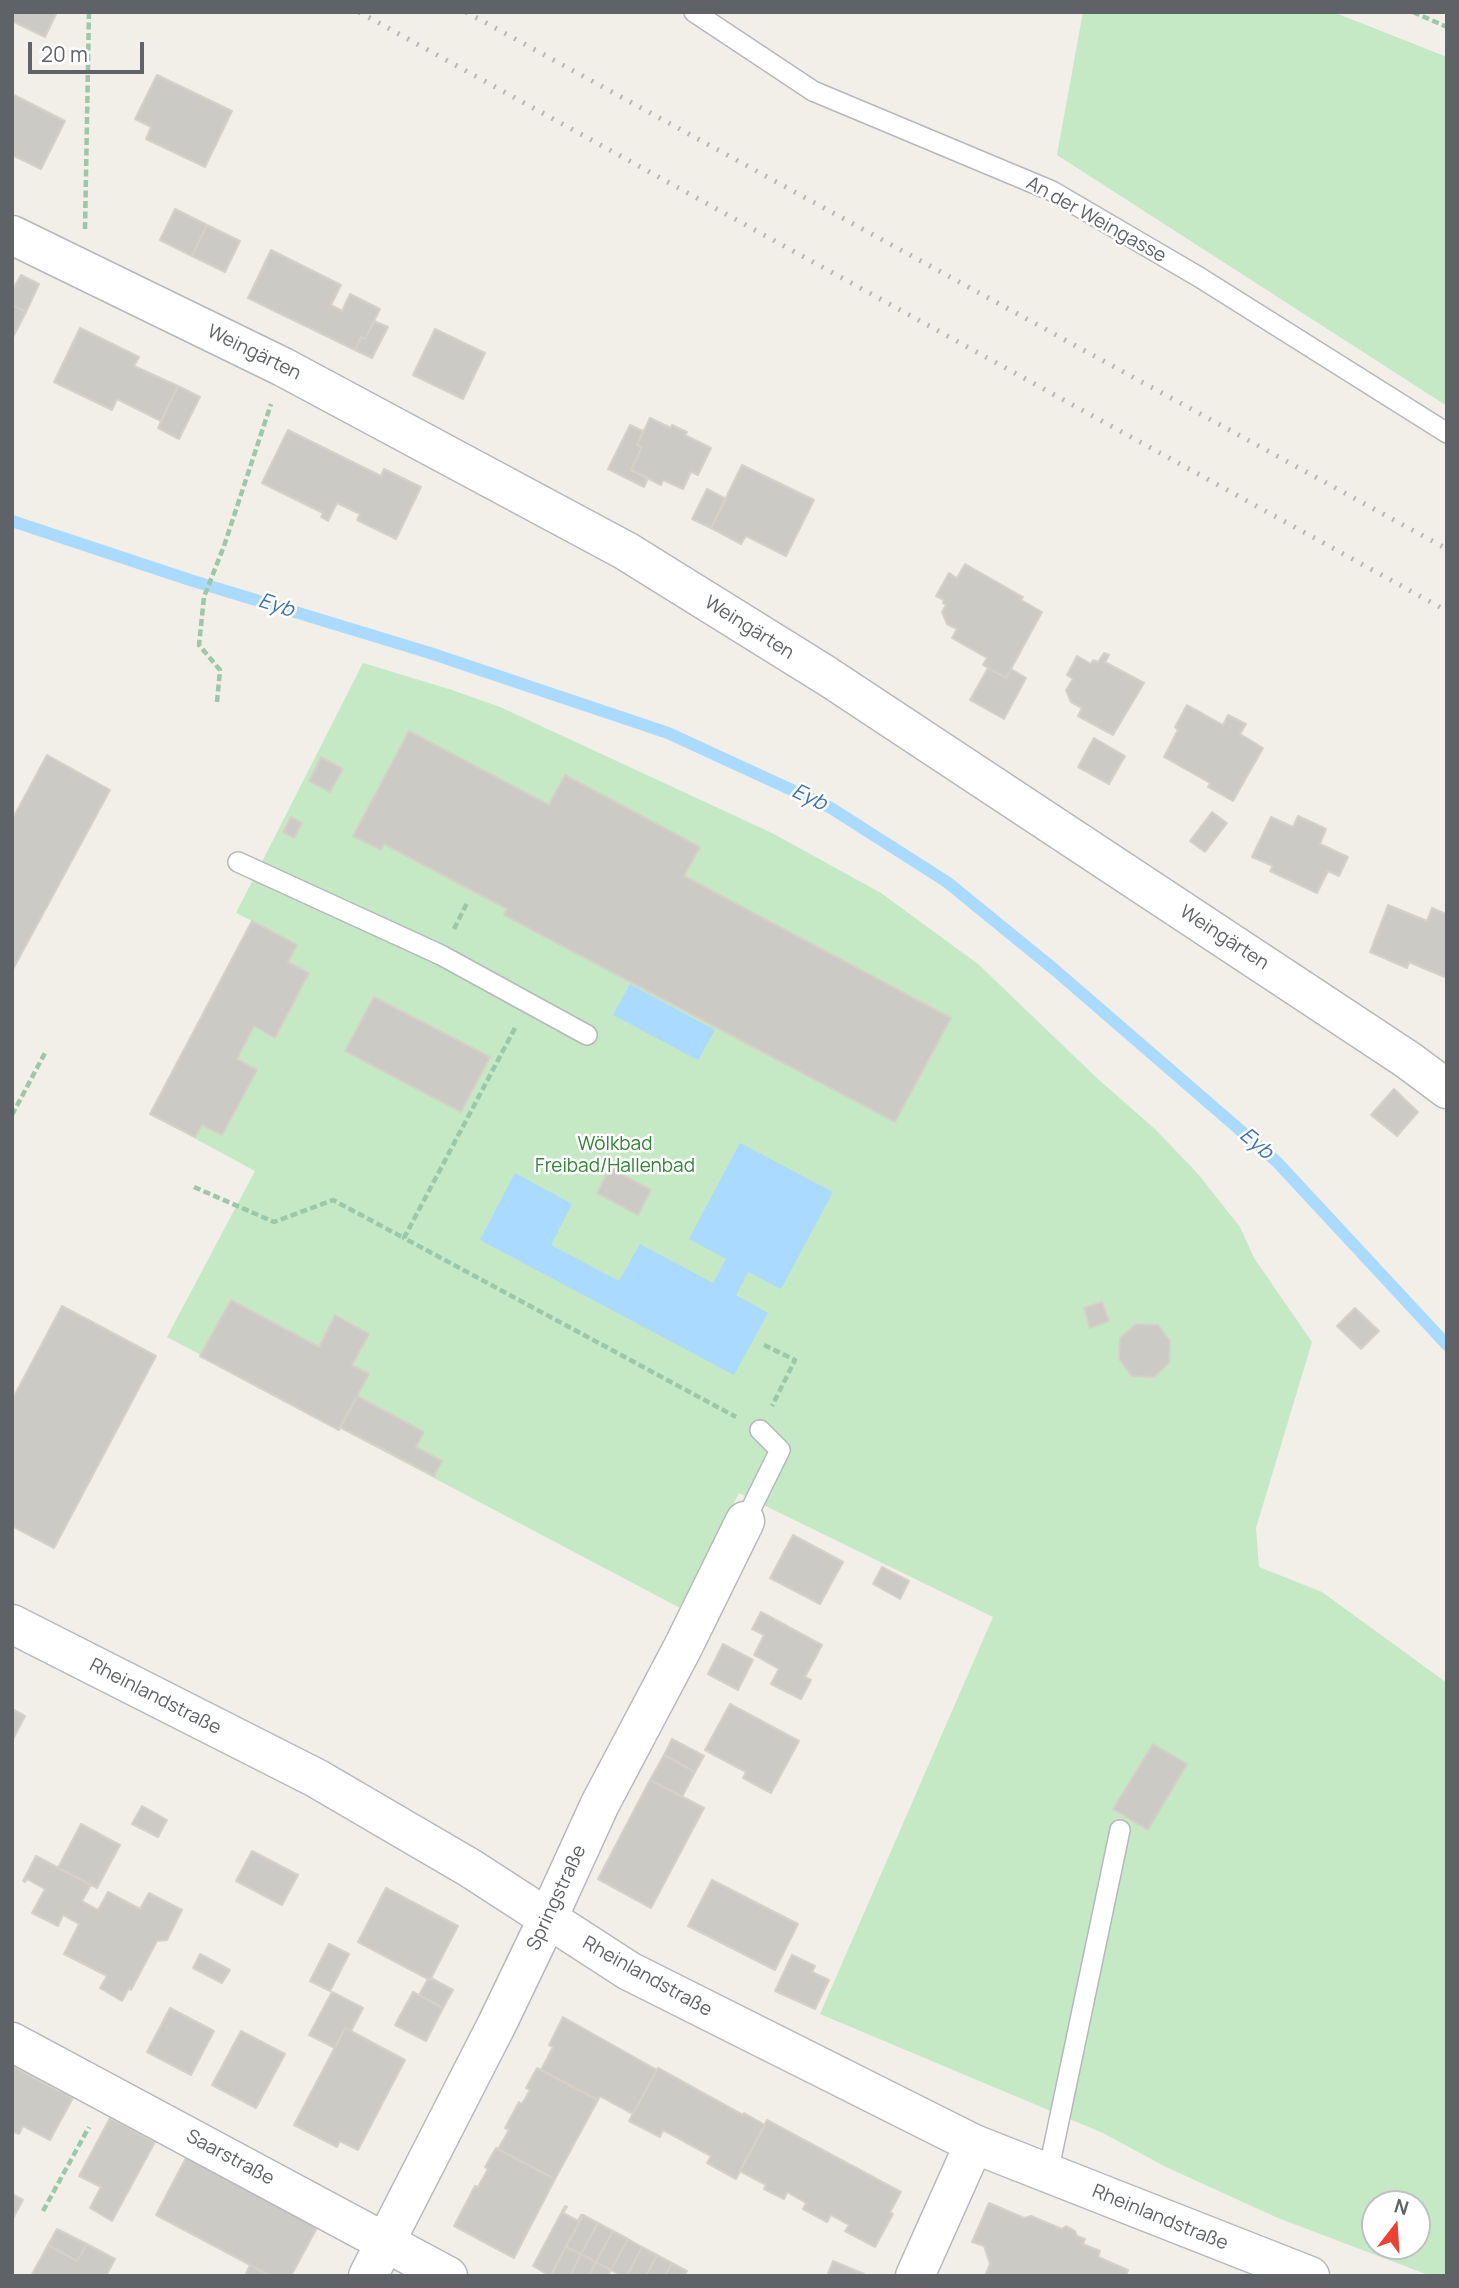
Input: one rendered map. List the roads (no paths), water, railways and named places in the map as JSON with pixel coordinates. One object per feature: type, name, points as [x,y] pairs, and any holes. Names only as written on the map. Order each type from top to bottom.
[{"type":"street","name":"Weingärten","points":[[12,234],[282,367],[626,551],[839,684],[1385,1045],[1447,1089]]},
{"type":"street","name":"Springstraße","points":[[368,2276],[547,1920],[600,1804],[683,1647],[745,1521]]},
{"type":"street","name":"Rheinlandstraße","points":[[12,1624],[316,1777],[470,1868],[629,1971],[974,2144],[1310,2276]]},
{"type":"street","name":"Saarstraße","points":[[12,2042],[448,2276]]},
{"type":"street","points":[[915,2276],[974,2144]]},
{"type":"lane","name":"An der Weingasse","points":[[694,12],[813,91],[1052,191],[1199,277],[1447,433]]},
{"type":"lane","points":[[239,862],[441,955],[587,1035]]},
{"type":"lane","points":[[745,1521],[780,1450],[761,1430]]},
{"type":"lane","points":[[1048,2173],[1120,1830]]},
{"type":"water","points":[[630,984],[715,1030],[698,1060],[613,1015]]},
{"type":"water","points":[[740,1143],[833,1192],[781,1289],[748,1272],[736,1295],[768,1313],[734,1375],[480,1240],[515,1173],[572,1204],[551,1245],[619,1281],[640,1244],[713,1283],[726,1259],[689,1239]]},
{"type":"waterway","name":"Eyb","points":[[12,521],[190,580],[430,653],[668,733],[831,808],[947,882],[1055,970],[1277,1162],[1447,1345]]},
{"type":"railway","points":[[359,12],[1447,611]]},
{"type":"railway","points":[[466,12],[1447,549]]},
{"type":"park label","name":"Wölkbad Freibad/Hallenbad","points":[[615,1156]]}]
